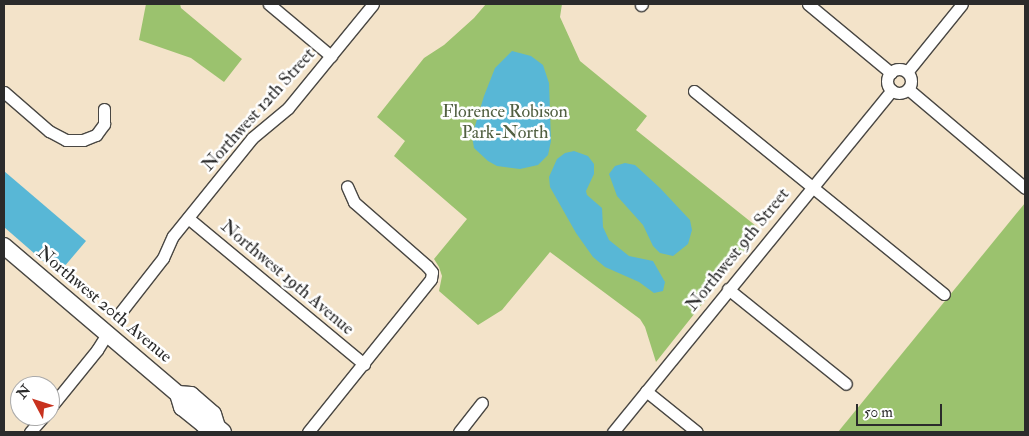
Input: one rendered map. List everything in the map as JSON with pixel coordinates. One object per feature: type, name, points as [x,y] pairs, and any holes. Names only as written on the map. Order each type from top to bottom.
[{"type":"street","points":[[269,4],[331,56]]},
{"type":"street","name":"Northwest 12th Street","points":[[120,312],[159,264],[174,236],[252,138],[282,115],[372,4]]},
{"type":"street","points":[[808,4],[891,73]]},
{"type":"street","points":[[907,72],[962,4]]},
{"type":"street","points":[[900,69],[907,72],[912,82],[908,89],[899,93],[892,90],[888,80],[891,73],[900,69]]},
{"type":"street","points":[[908,89],[1025,188]]},
{"type":"street","points":[[694,90],[944,294]]},
{"type":"street","name":"Northwest 9th Street","points":[[613,432],[892,90]]},
{"type":"street","points":[[4,92],[49,131],[66,140],[83,140],[96,135],[104,124],[104,109]]},
{"type":"street","points":[[308,432],[428,285],[432,272],[354,202],[347,186]]},
{"type":"street","name":"Northwest 19th Avenue","points":[[188,218],[364,364]]},
{"type":"street","name":"Northwest 20th Avenue","points":[[4,246],[178,394],[191,396],[213,414],[220,429]]},
{"type":"street","points":[[728,289],[846,384]]},
{"type":"street","points":[[60,396],[97,350],[107,334]]},
{"type":"street","points":[[646,391],[697,432]]},
{"type":"street","points":[[460,432],[482,403]]},
{"type":"green space","points":[[146,4],[180,4],[181,8],[242,59],[224,82],[191,58],[139,40]]},
{"type":"green space","name":"Florence Robison Park-North","points":[[486,4],[562,4],[560,17],[580,61],[647,116],[636,130],[761,230],[656,362],[645,327],[640,319],[550,252],[502,310],[478,325],[439,291],[442,276],[434,259],[467,219],[394,156],[405,141],[377,117],[424,58],[444,45],[474,18]]},
{"type":"green space","points":[[1025,203],[1025,432],[838,432]]},
{"type":"water","points":[[512,51],[531,56],[543,65],[549,83],[551,141],[548,155],[538,165],[520,169],[497,166],[488,161],[474,148],[472,136],[495,68]]},
{"type":"water","points":[[574,151],[588,156],[594,164],[594,174],[586,191],[587,195],[602,208],[603,227],[609,240],[629,256],[653,261],[665,282],[663,291],[654,293],[639,282],[605,267],[593,257],[576,233],[550,187],[549,177],[557,159],[565,153]]},
{"type":"water","points":[[625,163],[635,165],[690,220],[692,230],[688,244],[673,256],[660,253],[653,246],[643,225],[617,196],[609,174],[615,166]]},
{"type":"water","points":[[4,171],[86,241],[58,274],[4,227]]}]
